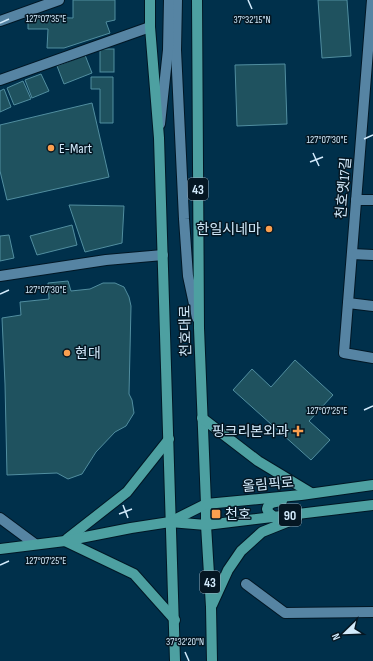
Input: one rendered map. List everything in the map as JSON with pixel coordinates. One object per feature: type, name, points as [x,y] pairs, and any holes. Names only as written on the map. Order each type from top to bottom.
[{"type":"main road","name":"천호대로","points":[[150,0],[150,28],[159,138],[169,439],[170,522],[175,620],[175,661]]},
{"type":"main road","name":"천호대로","points":[[197,0],[198,328],[211,607],[212,661]]},
{"type":"main road","points":[[202,418],[258,462],[306,494],[297,499],[273,502],[270,504],[267,510],[268,513],[274,517]]},
{"type":"main road","points":[[169,439],[126,492],[65,541],[134,574],[175,620]]},
{"type":"main road","name":"올림픽로","points":[[170,522],[206,504],[306,494],[373,485]]},
{"type":"main road","name":"올림픽로","points":[[0,549],[65,541],[170,522],[206,525],[373,505]]},
{"type":"main road","points":[[211,607],[228,570],[241,551],[262,532],[312,512]]},
{"type":"street","points":[[0,21],[59,0]]},
{"type":"street","points":[[159,138],[168,50],[170,0]]},
{"type":"street","points":[[177,0],[176,50],[184,219],[188,276],[198,328]]},
{"type":"street","name":"천호옛17길","points":[[372,0],[344,353],[373,358]]},
{"type":"street","points":[[0,80],[150,28]]},
{"type":"street","points":[[356,200],[373,200]]},
{"type":"street","points":[[352,254],[373,255]]},
{"type":"street","points":[[0,276],[106,260],[163,255]]},
{"type":"street","points":[[348,302],[373,306]]},
{"type":"street","points":[[0,518],[35,544]]},
{"type":"street","points":[[246,584],[285,613],[373,612]]},
{"type":"building","points":[[73,0],[115,0],[115,20],[106,22],[110,33],[64,48],[47,48],[48,29],[28,29],[28,17],[73,18]]},
{"type":"building","points":[[318,0],[347,0],[351,56],[322,58]]},
{"type":"building","points":[[100,49],[114,49],[114,72],[100,72]]},
{"type":"building","points":[[85,55],[92,73],[64,84],[57,66]]},
{"type":"building","points":[[285,64],[287,124],[237,126],[235,65]]},
{"type":"building","points":[[41,74],[49,91],[32,98],[25,80]]},
{"type":"building","points":[[91,77],[113,77],[113,123],[100,123],[100,89],[91,89]]},
{"type":"building","points":[[23,81],[31,99],[14,105],[7,88]]},
{"type":"building","points":[[4,89],[11,107],[0,112],[0,91]]},
{"type":"building","name":"E-Mart","points":[[92,103],[109,177],[7,200],[0,171],[0,125]]},
{"type":"building","points":[[69,205],[124,206],[122,243],[85,252]]},
{"type":"building","points":[[72,225],[77,245],[37,255],[30,236]]},
{"type":"building","points":[[9,235],[14,258],[0,261],[0,236]]},
{"type":"building","name":"현대","points":[[68,281],[71,291],[90,289],[103,283],[115,283],[124,287],[129,297],[131,306],[129,394],[132,400],[134,413],[126,426],[115,432],[96,452],[82,474],[68,479],[57,473],[7,475],[2,318],[21,315],[20,302],[49,299],[48,283]]},
{"type":"building","points":[[295,360],[333,395],[309,421],[330,440],[311,460],[233,390],[252,369],[271,387]]},
{"type":"place","name":"E-Mart","points":[[51,148]]},
{"type":"place","name":"한일시네마","points":[[269,229]]},
{"type":"place","name":"현대","points":[[67,353]]},
{"type":"place","name":"핑크리본외과","points":[[298,431]]},
{"type":"place","name":"천호","points":[[216,514]]}]
